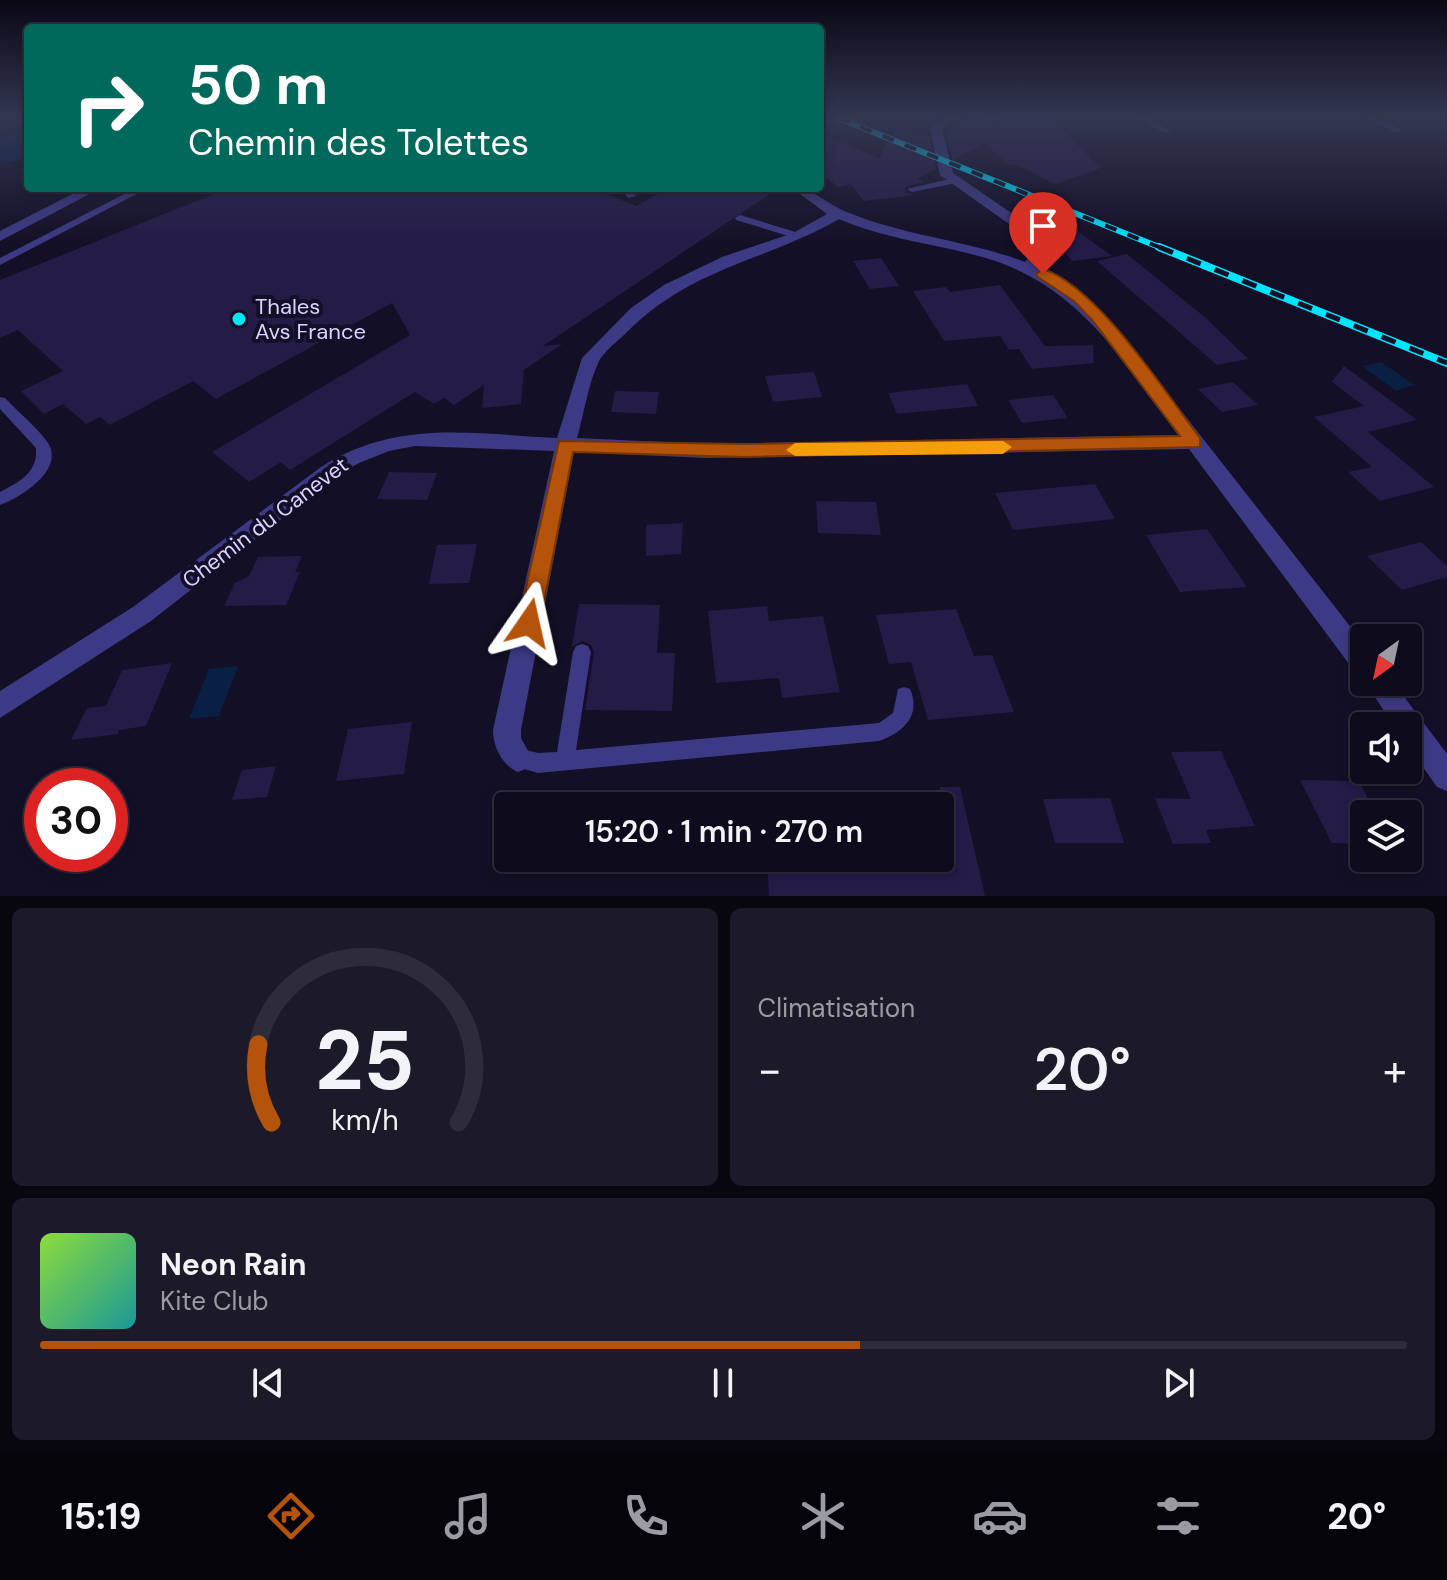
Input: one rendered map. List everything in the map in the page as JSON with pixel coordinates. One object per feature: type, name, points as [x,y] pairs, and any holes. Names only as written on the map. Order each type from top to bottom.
[{"type":"street","points":[[943,160],[947,175],[953,181],[1028,233],[1042,251],[1029,267]]},
{"type":"street","points":[[0,237],[86,192]]},
{"type":"street","points":[[805,192],[837,214],[866,224],[988,253],[1029,267],[1068,289],[1089,307],[1350,646]]},
{"type":"street","points":[[518,758],[507,741],[507,730],[565,445],[586,368],[606,340],[653,300],[688,277],[798,236],[837,214]]},
{"type":"street","name":"Chemin du Canevet","points":[[0,706],[142,614],[328,472],[361,452],[410,439],[744,451],[1194,442]]},
{"type":"street","points":[[1388,696],[1447,777]]},
{"type":"lane","points":[[912,189],[953,181]]},
{"type":"lane","points":[[0,262],[135,192]]},
{"type":"lane","points":[[740,218],[798,236]]},
{"type":"lane","points":[[0,401],[43,447],[45,455],[38,475],[0,499]]},
{"type":"lane","points":[[565,761],[582,652]]},
{"type":"lane","points":[[518,758],[538,763],[879,732],[891,729],[901,720],[904,695]]},
{"type":"water","points":[[0,160],[21,160],[0,165]]},
{"type":"water","points":[[1381,362],[1415,385],[1396,391],[1362,366]]},
{"type":"water","points":[[238,666],[219,716],[189,719],[209,669]]},
{"type":"building","points":[[824,160],[934,160],[936,169],[918,178],[925,182],[906,186],[905,192],[913,195],[948,191],[864,201],[851,184],[838,187],[824,175]]},
{"type":"building","points":[[1003,160],[1093,160],[1101,168],[1055,184],[1016,164],[1009,165]]},
{"type":"building","name":"Thales Avs France","points":[[219,192],[602,192],[636,206],[661,192],[773,192],[543,346],[562,344],[524,370],[521,404],[482,408],[484,385],[454,405],[444,398],[434,404],[415,392],[290,470],[281,462],[249,482],[212,452],[410,335],[392,303],[216,399],[193,381],[110,425],[100,417],[86,424],[63,404],[44,414],[21,391],[63,371],[18,330],[0,338],[0,280]]},
{"type":"building","points":[[1028,195],[1112,256],[1072,261],[1023,201]]},
{"type":"building","points":[[1127,254],[1207,319],[1248,359],[1217,365],[1097,261]]},
{"type":"building","points":[[881,258],[899,286],[870,289],[853,261]]},
{"type":"building","points":[[1000,285],[1045,346],[1093,345],[1094,363],[1032,369],[1019,349],[1009,350],[1000,336],[944,341],[913,291],[946,287],[950,292]]},
{"type":"building","points":[[1344,366],[1417,420],[1368,432],[1434,487],[1380,501],[1348,472],[1372,467],[1314,417],[1364,406],[1332,382]]},
{"type":"building","points":[[814,372],[822,397],[773,402],[765,376]]},
{"type":"building","points":[[1233,382],[1258,405],[1222,412],[1198,389]]},
{"type":"building","points":[[967,384],[978,406],[897,414],[888,393]]},
{"type":"building","points":[[615,391],[659,392],[656,414],[611,412]]},
{"type":"building","points":[[1053,395],[1068,418],[1022,423],[1008,400]]},
{"type":"building","points":[[389,472],[437,473],[427,500],[377,499]]},
{"type":"building","points":[[1095,484],[1115,519],[1013,530],[995,493]]},
{"type":"building","points":[[816,501],[876,502],[881,535],[818,533]]},
{"type":"building","points":[[683,523],[681,554],[646,556],[646,525]]},
{"type":"building","points":[[1207,529],[1247,587],[1180,592],[1146,535]]},
{"type":"building","points":[[1421,542],[1447,566],[1447,577],[1402,590],[1367,556]]},
{"type":"building","points":[[477,544],[469,583],[429,584],[437,545]]},
{"type":"building","points":[[302,556],[295,572],[300,572],[286,605],[224,606],[235,583],[249,576],[258,557]]},
{"type":"building","points":[[579,604],[660,605],[657,653],[675,653],[672,711],[585,710],[594,652],[591,645],[583,641],[572,647]]},
{"type":"building","points":[[767,606],[769,621],[823,616],[840,692],[782,698],[779,678],[716,683],[708,611]]},
{"type":"building","points":[[956,609],[974,656],[992,655],[1014,712],[928,720],[911,662],[889,664],[876,615]]},
{"type":"building","points":[[172,663],[146,726],[119,730],[118,734],[71,740],[87,708],[106,706],[122,670]]},
{"type":"building","points":[[412,722],[404,774],[336,781],[348,729]]},
{"type":"building","points":[[1221,751],[1255,826],[1206,830],[1211,843],[1173,844],[1155,798],[1191,799],[1171,752]]},
{"type":"building","points":[[276,766],[267,797],[232,800],[242,770]]},
{"type":"building","points":[[1300,780],[1350,781],[1350,784],[1361,784],[1369,800],[1350,800],[1350,844],[1332,843]]},
{"type":"building","points":[[940,787],[960,787],[985,896],[769,896],[768,872],[954,872],[954,792],[940,792]]},
{"type":"building","points":[[1110,798],[1124,843],[1055,843],[1043,799]]},
{"type":"railway","points":[[942,160],[1164,249]]},
{"type":"railway","points":[[1159,247],[1447,363]]},
{"type":"slow traffic","points":[[795,450],[1003,447]]},
{"type":"place","name":"Thales Avs France","points":[[239,319]]},
{"type":"route","points":[[529,623],[565,445],[744,451],[1137,446],[1194,442],[1099,318],[1068,289],[1043,274]]}]
